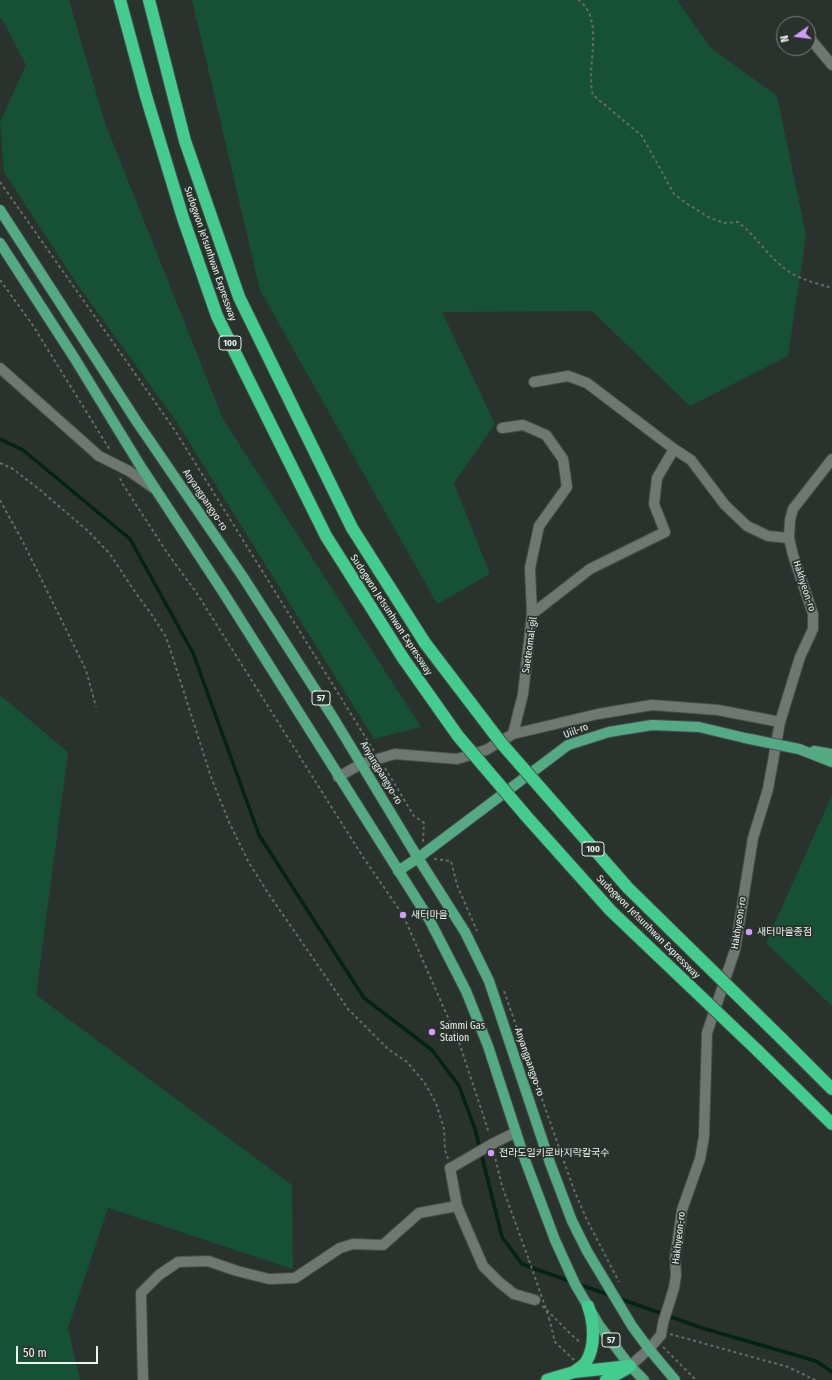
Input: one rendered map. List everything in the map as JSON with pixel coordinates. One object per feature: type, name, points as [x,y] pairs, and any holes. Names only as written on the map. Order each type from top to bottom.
[{"type":"highway","name":"Sudogwon Je1sunhwan Expressway","points":[[120,0],[146,96],[183,218],[217,316],[326,536],[403,658],[458,736],[527,817],[595,893],[832,1124]]},
{"type":"highway","name":"Sudogwon Je1sunhwan Expressway","points":[[149,0],[186,140],[239,297],[352,528],[425,642],[502,744],[628,888],[832,1089]]},
{"type":"highway","points":[[577,1369],[586,1362],[590,1350],[592,1323],[585,1301]]},
{"type":"highway","points":[[547,1380],[577,1369],[630,1366]]},
{"type":"highway","points":[[606,1380],[630,1366]]},
{"type":"main road","name":"Anyangpangyo-ro","points":[[0,210],[137,422],[243,577],[465,932],[489,981],[550,1163],[572,1221],[616,1302],[649,1349],[675,1380]]},
{"type":"main road","name":"57","points":[[0,243],[75,358],[155,489],[227,598],[429,919],[466,991],[488,1046],[525,1160],[555,1240],[575,1284],[599,1325],[630,1366],[644,1380]]},
{"type":"main road","name":"Uiil-ro","points":[[398,871],[418,858],[568,744],[609,732],[652,725],[699,727],[798,749],[832,754]]},
{"type":"main road","name":"Uiil-ro","points":[[798,749],[832,762]]},
{"type":"street","points":[[816,46],[832,65]]},
{"type":"street","points":[[0,368],[99,456],[129,471],[155,489]]},
{"type":"street","points":[[534,382],[568,376],[587,383],[674,450],[691,460],[725,506],[747,526],[768,536],[789,538]]},
{"type":"street","points":[[502,428],[523,426],[546,435],[563,459],[567,487],[539,526],[530,568],[532,614]]},
{"type":"street","name":"Saeteomal-gil","points":[[513,734],[523,694],[532,614],[590,569],[665,532],[654,504],[657,478],[674,450]]},
{"type":"street","name":"Hakhyeon-ro","points":[[630,1366],[649,1349],[661,1335],[674,1288],[676,1276],[675,1260],[682,1210],[700,1159],[704,1137],[707,1033],[736,950],[753,838],[768,789],[780,722],[800,657],[813,629],[813,614],[793,555],[789,538],[790,520],[793,509],[832,459]]},
{"type":"street","points":[[338,776],[361,764],[395,754],[457,759],[486,750],[513,734],[598,714],[652,705],[718,710],[780,722]]},
{"type":"street","points":[[516,1132],[492,1143],[453,1167],[457,1206],[483,1266],[514,1294],[535,1300]]},
{"type":"street","points":[[143,1380],[141,1293],[159,1274],[178,1262],[208,1261],[237,1271],[269,1279],[295,1278],[340,1248],[353,1244],[383,1245],[419,1213],[457,1206]]},
{"type":"path","points":[[578,0],[583,3],[591,18],[593,42],[590,85],[593,94],[642,136],[674,194],[710,218],[725,223],[738,222],[747,229],[784,268],[804,279],[832,288]]},
{"type":"path","points":[[0,280],[32,324],[110,449],[126,490],[168,554],[196,592],[363,857],[403,916],[460,1045],[492,1143],[502,1186],[549,1318],[555,1342],[577,1369]]},
{"type":"path","points":[[0,463],[13,469],[88,531],[110,554],[154,618],[166,637],[211,777],[228,822],[248,861],[268,893],[348,1009],[388,1048],[407,1062],[424,1082],[436,1103],[444,1129],[445,1150],[453,1167]]},
{"type":"path","points":[[0,500],[23,542],[86,670],[96,707]]},
{"type":"path","points":[[586,1218],[619,1282]]},
{"type":"path","points":[[535,1300],[555,1317],[572,1336],[590,1350]]},
{"type":"path","points":[[662,1327],[788,1367],[815,1380]]},
{"type":"green space","points":[[0,0],[69,0],[105,123],[223,419],[421,727],[374,739],[176,421],[75,281],[4,172],[0,122],[26,65],[0,17]]},
{"type":"green space","points":[[192,0],[677,0],[711,48],[777,96],[806,235],[788,356],[690,406],[592,311],[442,312],[495,424],[454,483],[490,574],[437,604],[260,290]]},
{"type":"green space","points":[[0,695],[68,752],[36,995],[292,1185],[293,1269],[108,1208],[68,1328],[80,1380],[0,1380]]},
{"type":"green space","points":[[832,795],[832,1006],[766,943]]},
{"type":"waterway","points":[[0,439],[23,450],[130,539],[193,653],[259,835],[364,998],[432,1050],[459,1086],[475,1129],[502,1237],[522,1264],[572,1282]]},
{"type":"waterway","points":[[578,1284],[612,1296]]},
{"type":"waterway","points":[[618,1298],[702,1328],[816,1361],[832,1372]]},
{"type":"place","name":"새터마을","points":[[403,915]]},
{"type":"place","name":"새터마을종점","points":[[749,932]]},
{"type":"place","name":"Sammi Gas Station","points":[[432,1032]]},
{"type":"place","name":"전라도일키로바지락칼국수","points":[[491,1153]]}]
